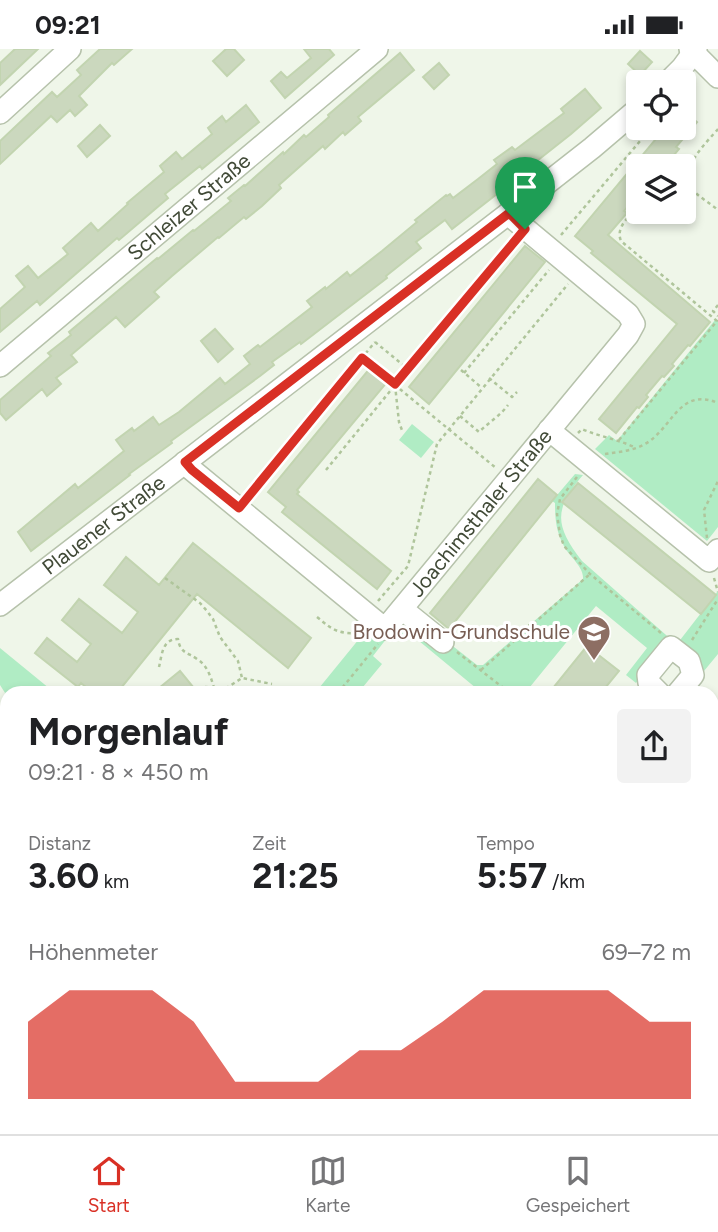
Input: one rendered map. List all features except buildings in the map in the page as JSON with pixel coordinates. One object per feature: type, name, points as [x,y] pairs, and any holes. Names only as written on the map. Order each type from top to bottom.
[{"type":"street","points":[[0,113],[70,49]]},
{"type":"street","name":"Schleizer Straße","points":[[0,366],[377,49]]},
{"type":"street","points":[[684,70],[693,50],[718,77]]},
{"type":"street","name":"Plauener Straße","points":[[0,604],[185,462],[367,335],[509,213],[626,119]]},
{"type":"street","name":"Joachimsthaler Straße","points":[[385,629],[628,335],[634,324],[628,314],[509,213]]},
{"type":"street","points":[[549,430],[709,561],[713,556]]},
{"type":"street","points":[[185,462],[385,629]]},
{"type":"street","points":[[402,608],[443,642]]},
{"type":"street","points":[[652,686],[648,675],[671,647],[689,661],[693,675],[684,686]]},
{"type":"path","points":[[696,155],[718,129]]},
{"type":"path","points":[[482,388],[462,371],[642,140]]},
{"type":"path","points":[[696,191],[718,210]]},
{"type":"path","points":[[619,440],[717,321],[621,241],[619,232],[626,220]]},
{"type":"path","points":[[326,470],[525,229]]},
{"type":"path","points":[[367,615],[408,566],[437,444],[578,272]]},
{"type":"path","points":[[718,305],[713,311],[718,316]]},
{"type":"path","points":[[239,508],[362,358],[367,335],[408,369]]},
{"type":"path","points":[[362,358],[510,479]]},
{"type":"path","points":[[489,379],[512,397],[517,392]]},
{"type":"path","points":[[395,384],[399,422],[403,433]]},
{"type":"path","points":[[682,656],[656,626],[590,574],[564,546],[557,514],[560,499],[589,462],[598,455],[645,445],[688,401],[706,398],[718,403]]},
{"type":"path","points":[[460,416],[479,432],[488,422],[500,416],[508,405]]},
{"type":"path","points":[[582,429],[636,448]]},
{"type":"path","points":[[718,481],[704,510],[718,592]]},
{"type":"path","points":[[481,670],[590,574]]},
{"type":"path","points":[[165,578],[207,611],[219,636],[238,661],[242,678]]},
{"type":"path","points":[[696,634],[718,599]]},
{"type":"path","points":[[317,617],[330,628],[343,633],[385,629],[385,636],[344,686]]},
{"type":"path","points":[[443,642],[513,631],[536,622]]},
{"type":"path","points":[[159,667],[162,650],[168,642],[178,639],[183,652],[202,663],[213,686]]},
{"type":"path","points":[[443,642],[501,686]]},
{"type":"path","points":[[230,686],[242,678],[272,684]]},
{"type":"path","points":[[0,853],[0,865]]},
{"type":"green space","points":[[715,320],[718,320],[718,527],[707,541],[595,449],[609,435],[617,441]]},
{"type":"green space","points":[[412,424],[434,442],[421,458],[399,440]]},
{"type":"green space","points":[[575,474],[583,475],[573,487],[563,508],[562,527],[566,537],[582,561],[674,642],[666,644],[636,683],[626,675],[647,648],[596,606],[531,686],[474,686],[413,636],[416,632],[409,627],[401,636],[416,613],[417,618],[477,665],[483,665],[583,579],[581,570],[561,539],[556,524],[555,503],[552,501]]},
{"type":"green space","points":[[718,591],[718,654],[704,671],[700,663],[677,644]]},
{"type":"green space","points":[[380,633],[387,638],[373,656],[382,664],[364,686],[321,686],[359,639]]},
{"type":"green space","points":[[0,648],[46,686],[1,686]]},
{"type":"place","name":"Brodowin-Grundschule","points":[[594,662]]},
{"type":"route","points":[[509,213],[525,229],[395,384],[362,358],[239,508],[185,462],[509,213]]}]
